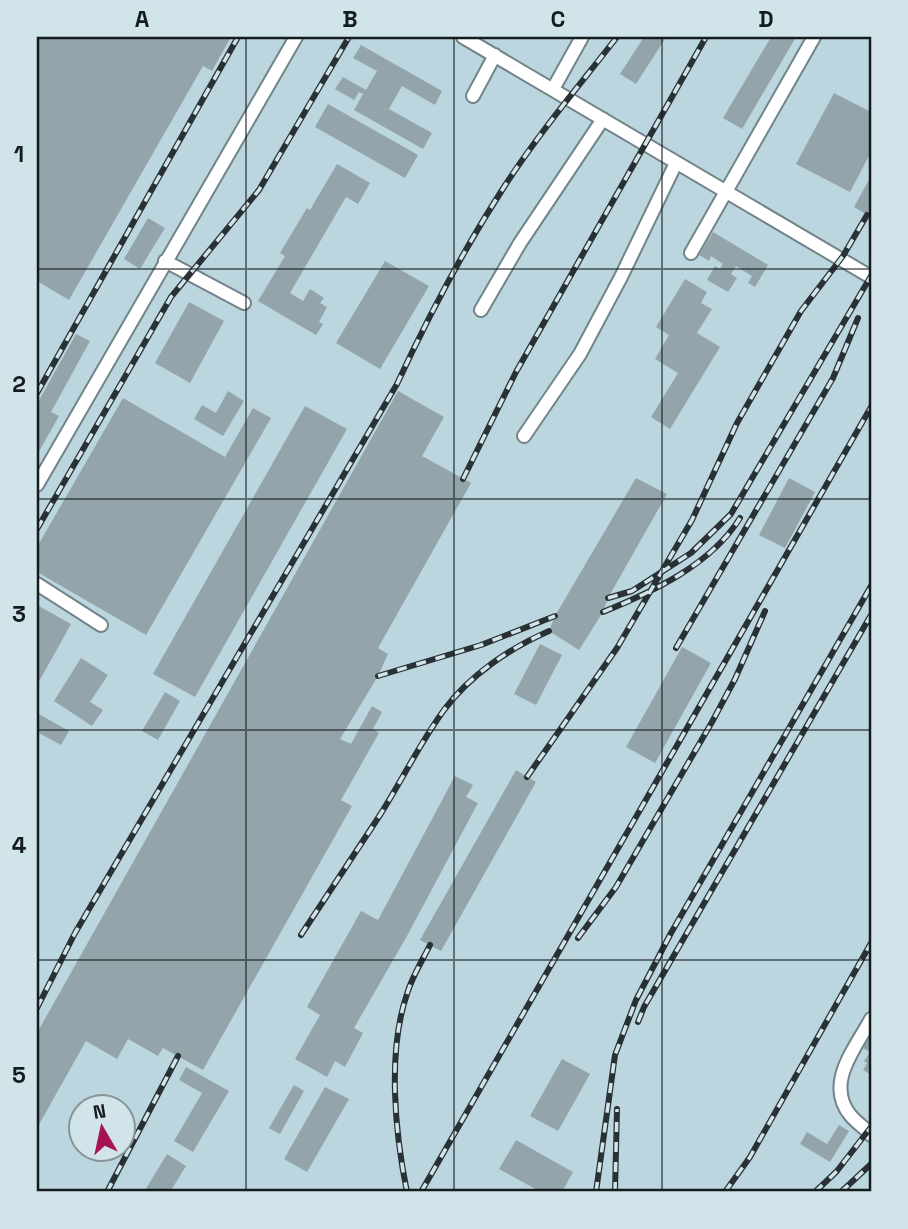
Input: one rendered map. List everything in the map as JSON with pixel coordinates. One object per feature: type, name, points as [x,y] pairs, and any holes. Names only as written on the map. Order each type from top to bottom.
[{"type":"street","points":[[37,485],[296,37]]},
{"type":"street","points":[[463,37],[871,277]]},
{"type":"street","points":[[553,89],[582,37]]},
{"type":"street","points":[[691,253],[814,37]]},
{"type":"street","points":[[473,96],[495,55]]},
{"type":"street","points":[[481,310],[520,243],[603,119]]},
{"type":"street","points":[[524,436],[580,354],[676,163]]},
{"type":"street","points":[[165,261],[244,303]]},
{"type":"street","points":[[37,584],[102,625]]},
{"type":"street","points":[[871,1019],[840,1075],[839,1095],[850,1115],[871,1135]]},
{"type":"shaded area","points":[[37,37],[871,37],[871,1192],[37,1192]]},
{"type":"building","points":[[37,37],[231,37],[212,71],[203,66],[69,300],[37,281]]},
{"type":"building","points":[[644,37],[665,39],[636,84],[620,74]]},
{"type":"building","points":[[771,37],[796,37],[742,129],[723,118]]},
{"type":"building","points":[[361,45],[442,91],[435,105],[402,86],[389,109],[432,133],[423,149],[354,110],[363,94],[359,92],[354,100],[335,89],[343,77],[366,90],[377,71],[353,58]]},
{"type":"building","points":[[834,93],[871,112],[871,152],[850,192],[796,164]]},
{"type":"building","points":[[328,104],[418,155],[405,178],[315,127]]},
{"type":"building","points":[[337,164],[370,183],[358,204],[346,197],[290,293],[303,301],[310,289],[324,298],[320,303],[327,307],[319,322],[323,324],[316,335],[258,301],[285,256],[280,253]]},
{"type":"building","points":[[871,176],[871,217],[854,207]]},
{"type":"building","points":[[148,218],[165,228],[140,269],[124,259]]},
{"type":"building","points":[[713,232],[768,265],[755,287],[748,283],[752,276],[736,266],[731,274],[737,278],[728,292],[707,280],[715,266],[720,269],[723,264],[711,256],[709,261],[699,255]]},
{"type":"building","points":[[385,261],[429,286],[380,369],[336,343]]},
{"type":"building","points":[[685,279],[707,292],[701,303],[712,309],[697,333],[720,347],[670,429],[651,417],[678,373],[655,359],[669,335],[656,327]]},
{"type":"building","points":[[189,302],[224,321],[190,383],[155,363]]},
{"type":"building","points":[[76,334],[90,341],[51,412],[59,416],[37,455],[37,404]]},
{"type":"building","points":[[228,391],[244,401],[223,436],[194,419],[202,405],[216,413]]},
{"type":"building","points":[[398,391],[444,417],[422,456],[471,483],[378,648],[388,654],[378,676],[340,739],[351,744],[372,706],[382,712],[373,729],[379,733],[341,800],[352,806],[203,1070],[163,1048],[158,1056],[128,1039],[117,1059],[86,1041],[37,1128],[37,1033]]},
{"type":"building","points":[[123,398],[225,457],[253,408],[271,418],[146,635],[37,572],[37,547]]},
{"type":"building","points":[[305,406],[347,429],[195,697],[153,674]]},
{"type":"building","points":[[636,478],[667,494],[608,598],[603,612],[579,650],[549,631],[555,616]]},
{"type":"building","points":[[789,478],[815,492],[785,548],[759,535]]},
{"type":"building","points":[[37,605],[71,624],[37,685]]},
{"type":"building","points":[[540,644],[562,655],[536,705],[514,694]]},
{"type":"building","points":[[682,647],[711,663],[655,763],[626,747]]},
{"type":"building","points":[[81,658],[108,675],[90,702],[103,710],[92,726],[54,701]]},
{"type":"building","points":[[165,692],[180,701],[158,740],[142,731]]},
{"type":"building","points":[[37,713],[69,731],[61,745],[37,732]]},
{"type":"building","points":[[516,770],[536,782],[441,951],[420,940]]},
{"type":"building","points":[[455,776],[473,785],[466,797],[478,803],[354,1028],[363,1033],[345,1067],[335,1061],[327,1077],[295,1059],[320,1015],[307,1007],[361,911],[378,920]]},
{"type":"building","points":[[869,1038],[871,1039],[870,1074],[863,1070],[867,1063],[864,1061],[870,1052],[863,1048]]},
{"type":"building","points":[[562,1059],[590,1074],[558,1131],[530,1116]]},
{"type":"building","points":[[186,1067],[229,1091],[193,1152],[174,1141],[202,1093],[179,1080]]},
{"type":"building","points":[[294,1085],[304,1091],[280,1134],[269,1128]]},
{"type":"building","points":[[325,1087],[349,1099],[307,1172],[284,1159]]},
{"type":"building","points":[[839,1125],[849,1131],[830,1162],[800,1144],[807,1132],[827,1144]]},
{"type":"building","points":[[516,1140],[573,1172],[562,1192],[541,1192],[499,1169]]},
{"type":"building","points":[[167,1154],[186,1166],[170,1192],[144,1192]]},
{"type":"railway","points":[[37,393],[238,37]]},
{"type":"railway","points":[[37,529],[171,297],[259,190],[349,37]]},
{"type":"railway","points":[[37,1008],[75,933],[397,384],[475,235],[531,148],[617,37]]},
{"type":"railway","points":[[463,479],[516,372],[706,37]]},
{"type":"railway","points":[[527,777],[617,648],[692,520],[737,423],[801,311],[843,256],[867,215]]},
{"type":"railway","points":[[608,598],[632,591],[691,553],[731,514],[871,276]]},
{"type":"railway","points":[[676,648],[833,378],[858,318]]},
{"type":"railway","points":[[421,1192],[871,407]]},
{"type":"railway","points":[[603,612],[660,586],[697,563],[728,535],[740,518]]},
{"type":"railway","points":[[596,1192],[615,1055],[636,1000],[671,933],[871,586]]},
{"type":"railway","points":[[578,938],[616,887],[712,722],[735,679],[765,611]]},
{"type":"railway","points":[[638,1022],[644,1007],[871,615]]},
{"type":"railway","points":[[378,676],[481,645],[555,616]]},
{"type":"railway","points":[[301,935],[454,697],[492,664],[549,631]]},
{"type":"railway","points":[[725,1192],[750,1157],[871,943]]},
{"type":"railway","points":[[407,1192],[396,1119],[397,1041],[409,988],[430,945]]},
{"type":"railway","points":[[107,1192],[178,1056]]},
{"type":"railway","points":[[615,1192],[617,1109]]},
{"type":"railway","points":[[815,1192],[837,1171],[871,1127]]},
{"type":"railway","points":[[841,1192],[871,1164]]}]
